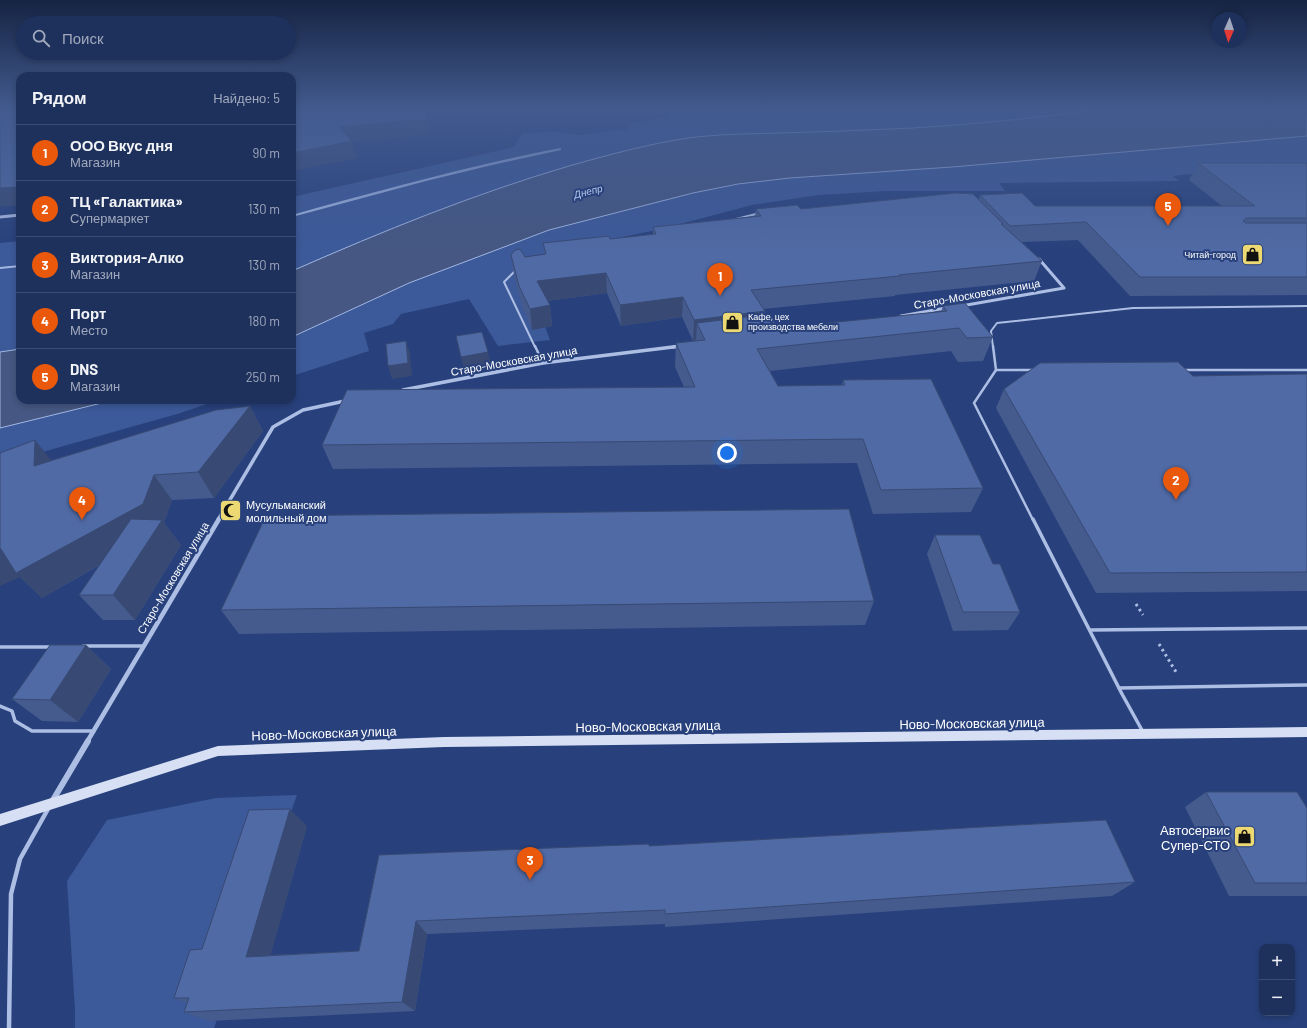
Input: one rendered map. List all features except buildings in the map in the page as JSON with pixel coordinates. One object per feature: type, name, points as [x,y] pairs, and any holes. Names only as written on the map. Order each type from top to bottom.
[{"type":"street","points":[[0,217],[16,215]]},
{"type":"street","name":"Старо-Московская улица","points":[[957,306],[1064,288],[1037,257]]},
{"type":"street","name":"Старо-Московская улица","points":[[895,317],[949,308]]},
{"type":"street","name":"Старо-Московская улица","points":[[396,392],[543,363],[684,345]]},
{"type":"street","name":"Старо-Московская улица","points":[[51,804],[273,427],[303,410],[350,401]]},
{"type":"street","name":"Ново-Московская улица","points":[[0,820],[218,751],[444,742],[1307,732]]},
{"type":"lane","points":[[734,219],[763,213]]},
{"type":"lane","points":[[523,266],[517,268],[504,282],[543,363]]},
{"type":"lane","points":[[1145,735],[1119,688],[974,403],[996,370],[991,331],[997,323],[1133,308],[1307,306]]},
{"type":"lane","points":[[996,370],[1036,370]]},
{"type":"lane","points":[[1177,370],[1307,370]]},
{"type":"lane","points":[[1090,630],[1307,628]]},
{"type":"lane","points":[[0,647],[56,646]]},
{"type":"lane","points":[[80,646],[143,646]]},
{"type":"lane","points":[[1119,688],[1307,685]]},
{"type":"lane","points":[[0,706],[12,712],[15,721],[32,731],[94,731]]},
{"type":"lane","points":[[9,1028],[11,894],[20,859],[51,804]]},
{"type":"path","points":[[1136,604],[1185,687]]},
{"type":"shaded area","points":[[474,156],[607,156],[526,179],[476,196],[366,239],[296,269],[296,196]]},
{"type":"shaded area","points":[[1078,156],[1307,156],[1307,167],[1233,169],[1173,176],[1179,181],[999,183],[1005,191],[886,191],[818,195],[752,205],[661,229],[594,243],[529,284],[550,340],[498,346],[469,299],[401,314],[393,324],[364,333],[369,351],[296,375],[296,335],[409,283],[549,230],[693,193],[738,184],[790,178],[952,167]]},
{"type":"shaded area","points":[[16,241],[16,350],[0,352],[0,243]]},
{"type":"shaded area","points":[[98,404],[207,404],[177,414],[0,464],[0,428]]},
{"type":"shaded area","points":[[297,795],[214,1028],[75,1028],[67,881],[107,820],[216,798]]},
{"type":"water","name":"Днепр","points":[[606,156],[1078,156],[952,167],[790,178],[738,184],[693,193],[549,230],[409,283],[296,335],[296,269],[464,201]]},
{"type":"water","points":[[16,350],[16,404],[98,404],[0,428],[0,352]]},
{"type":"waterway","points":[[296,215],[425,180],[528,156]]},
{"type":"waterway","points":[[0,268],[16,266]]},
{"type":"place","name":"DNS","points":[[1168,226]]},
{"type":"place","name":"Читай-город","points":[[1252,255]]},
{"type":"place","name":"ООО Вкус дня","points":[[720,296]]},
{"type":"place","name":"Кафе, цех производства мебели","points":[[732,322]]},
{"type":"place","name":"ТЦ «Галактика»","points":[[1176,500]]},
{"type":"place","name":"Мусульманский молильный дом","points":[[230,511]]},
{"type":"place","name":"Порт","points":[[82,520]]},
{"type":"place","name":"Автосервис Супер-СТО","points":[[1245,837]]},
{"type":"place","name":"Виктория-Алко","points":[[530,880]]}]
